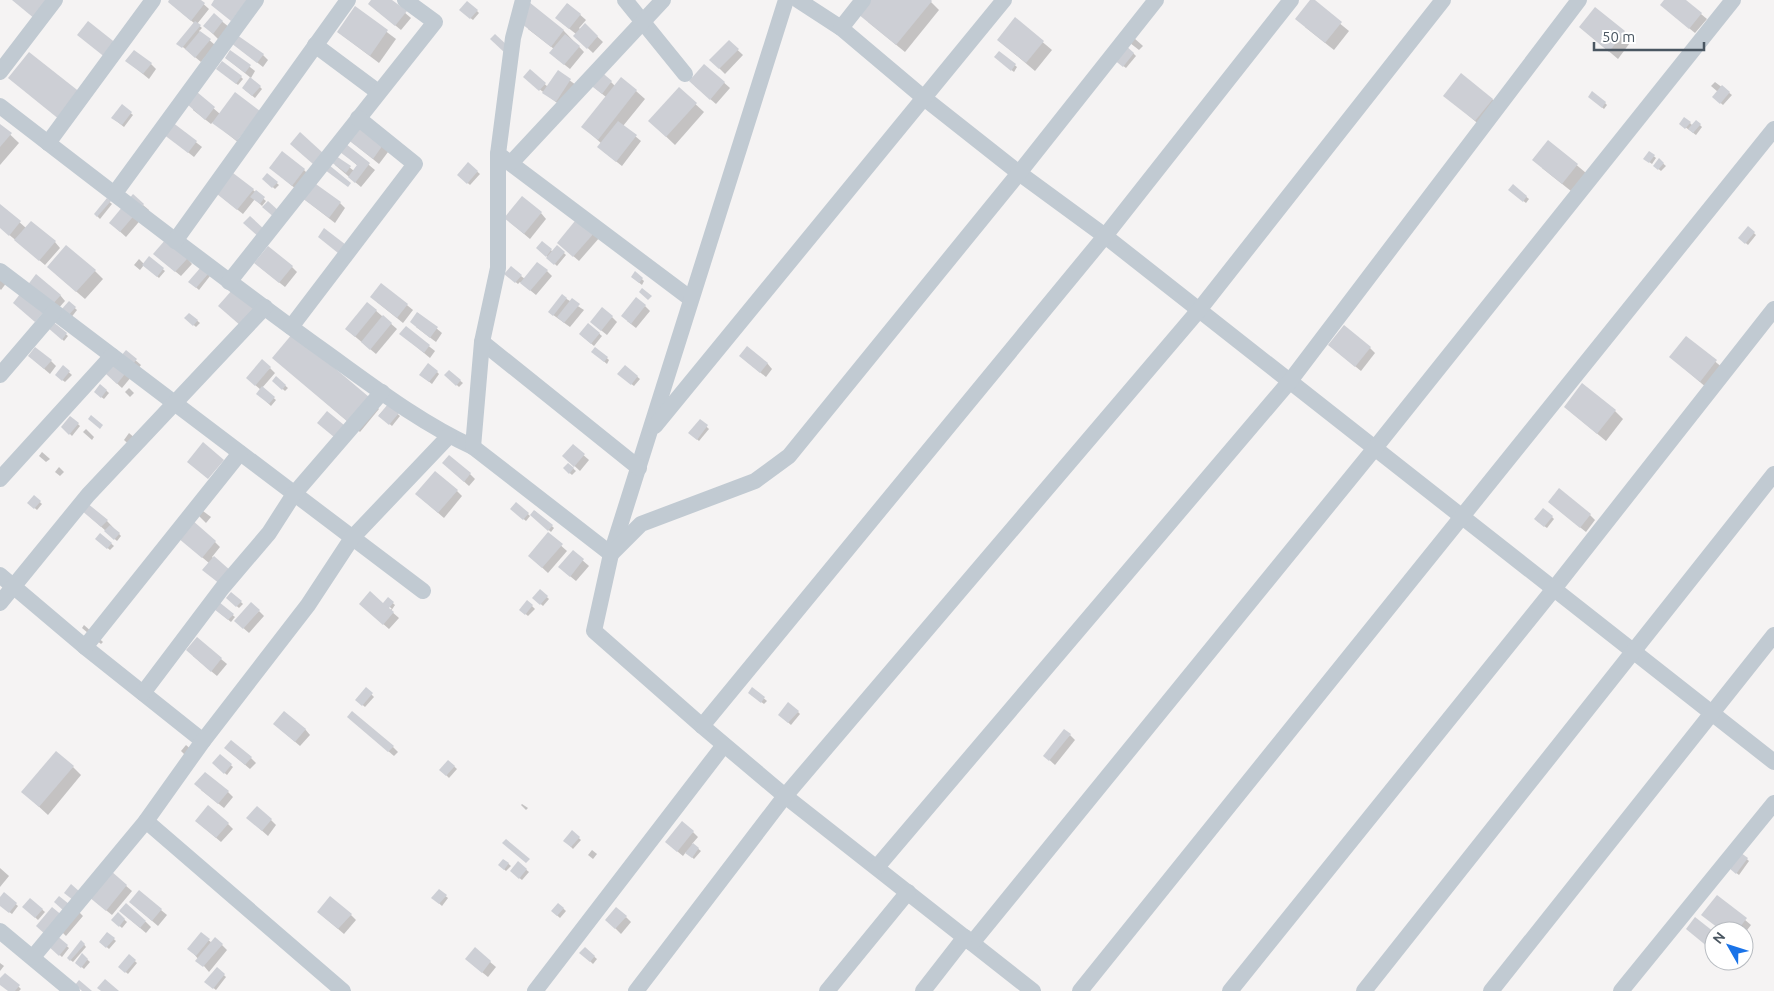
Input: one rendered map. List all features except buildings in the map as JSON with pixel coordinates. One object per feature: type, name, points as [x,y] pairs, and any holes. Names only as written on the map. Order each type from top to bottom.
[{"type":"street","points":[[0,72],[54,0]]},
{"type":"street","points":[[48,143],[153,0]]},
{"type":"street","points":[[115,193],[256,0]]},
{"type":"street","points":[[175,242],[348,0]]},
{"type":"street","points":[[229,282],[434,22],[405,0]]},
{"type":"street","points":[[473,447],[482,342],[498,268],[513,38],[523,0]]},
{"type":"street","points":[[625,0],[685,74]]},
{"type":"street","points":[[505,158],[663,0]]},
{"type":"street","points":[[786,0],[611,554],[594,630],[702,726],[785,796],[1033,991]]},
{"type":"street","points":[[798,0],[841,28],[924,98],[1019,173],[1105,236],[1774,762]]},
{"type":"street","points":[[841,28],[863,0]]},
{"type":"street","points":[[650,433],[1004,0]]},
{"type":"street","points":[[611,554],[641,524],[756,481],[788,456],[1019,173],[1156,0]]},
{"type":"street","points":[[702,726],[1105,236],[1291,0]]},
{"type":"street","points":[[636,991],[785,796],[1199,310],[1443,0]]},
{"type":"street","points":[[877,867],[1290,381],[1579,0]]},
{"type":"street","points":[[923,991],[969,940],[1375,448],[1734,0]]},
{"type":"street","points":[[315,45],[378,92]]},
{"type":"street","points":[[0,106],[229,282],[382,392],[449,436],[473,447],[611,554]]},
{"type":"street","points":[[291,327],[415,164],[358,118]]},
{"type":"street","points":[[1080,991],[1774,129]]},
{"type":"street","points":[[505,158],[691,299]]},
{"type":"street","points":[[0,271],[422,591]]},
{"type":"street","points":[[0,603],[88,495],[265,307]]},
{"type":"street","points":[[1230,991],[1553,590],[1774,309]]},
{"type":"street","points":[[0,374],[54,312]]},
{"type":"street","points":[[482,342],[638,468]]},
{"type":"street","points":[[0,479],[112,356]]},
{"type":"street","points":[[143,693],[223,587],[269,533],[294,494],[382,392]]},
{"type":"street","points":[[33,957],[146,821],[204,741],[308,605],[352,538],[449,436]]},
{"type":"street","points":[[85,647],[240,453]]},
{"type":"street","points":[[1364,991],[1774,474]]},
{"type":"street","points":[[0,575],[85,647],[204,741]]},
{"type":"street","points":[[1491,991],[1774,635]]},
{"type":"street","points":[[535,991],[724,745]]},
{"type":"street","points":[[1621,991],[1774,803]]},
{"type":"street","points":[[146,821],[343,991]]},
{"type":"street","points":[[828,991],[908,892]]},
{"type":"street","points":[[0,931],[72,991]]}]
